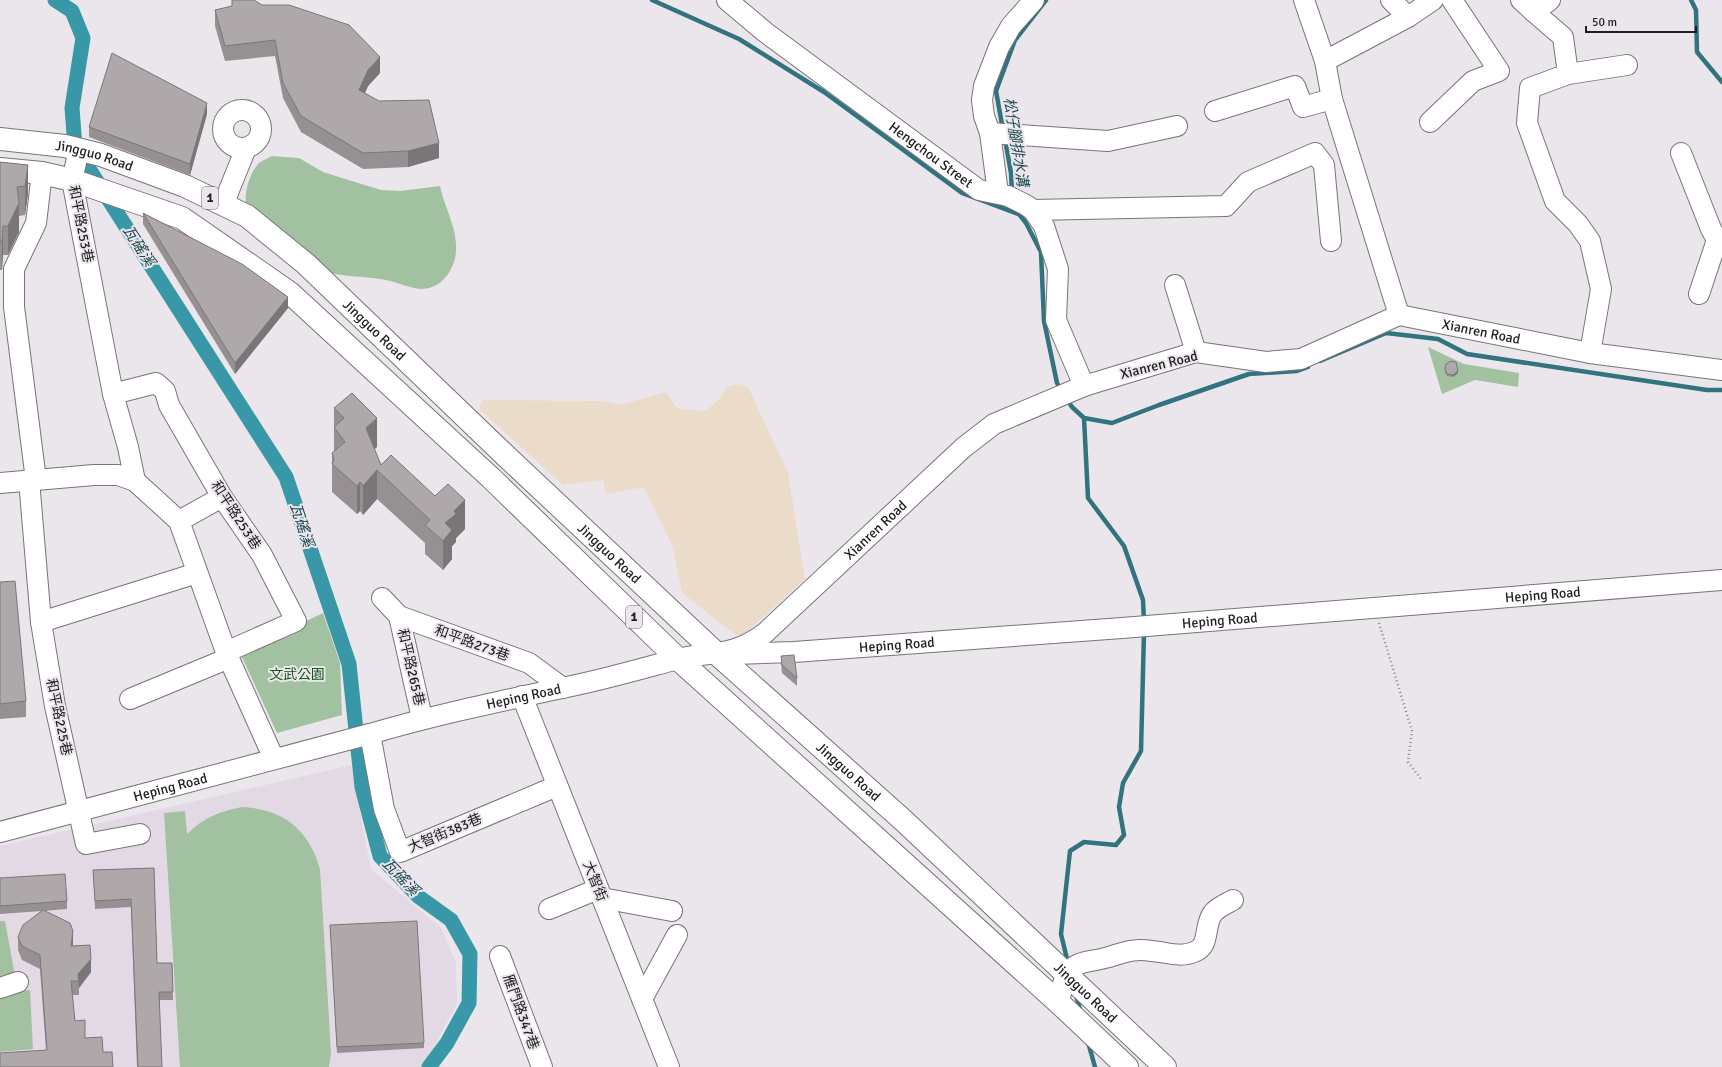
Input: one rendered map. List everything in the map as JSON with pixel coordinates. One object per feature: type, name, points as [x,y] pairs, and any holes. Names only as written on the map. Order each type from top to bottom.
[{"type":"main road","name":"Jingguo Road","points":[[0,139],[72,148],[101,155],[184,186],[247,216],[306,264],[507,457],[717,654],[904,821],[1165,1067]]},
{"type":"main road","name":"Jingguo Road","points":[[0,169],[42,173],[81,183],[182,218],[290,293],[491,478],[678,659],[1059,1003],[1127,1067]]},
{"type":"street","name":"Hengchou Street","points":[[727,0],[765,32],[979,190],[1003,195],[1029,208],[1044,226],[1058,269],[1056,320],[1084,386]]},
{"type":"street","points":[[1003,195],[990,133],[984,116],[982,100],[988,74],[999,47],[1011,26],[1034,0]]},
{"type":"street","points":[[1304,0],[1325,61],[1332,98],[1399,315]]},
{"type":"street","points":[[1391,0],[1408,17]]},
{"type":"street","points":[[1325,61],[1408,17],[1433,0]]},
{"type":"street","points":[[1430,122],[1473,81],[1499,71],[1452,0]]},
{"type":"street","points":[[1535,4],[1563,37],[1568,74]]},
{"type":"street","points":[[1590,353],[1601,289],[1590,241],[1578,224],[1555,201],[1527,123],[1530,88],[1568,74],[1627,65]]},
{"type":"street","points":[[1215,111],[1295,86],[1303,107],[1332,98]]},
{"type":"street","points":[[990,133],[1108,141],[1177,126]]},
{"type":"street","name":"和平路253巷","points":[[72,148],[81,183],[113,394],[128,448],[135,481]]},
{"type":"street","points":[[224,205],[246,148]]},
{"type":"street","points":[[1029,208],[1226,206],[1248,182],[1315,153],[1324,165],[1331,241]]},
{"type":"street","points":[[1681,153],[1719,240],[1699,294]]},
{"type":"street","points":[[32,480],[14,307],[14,269],[36,223],[42,173]]},
{"type":"street","points":[[1175,285],[1196,352]]},
{"type":"street","name":"Xianren Road","points":[[678,659],[717,654],[740,648],[765,633],[977,435],[994,424],[1084,386],[1196,352],[1266,362],[1301,359],[1399,315],[1590,353],[1722,370]]},
{"type":"street","name":"和平路253巷","points":[[113,394],[156,383],[161,387],[222,497],[262,555],[296,621],[228,655],[130,699]]},
{"type":"street","points":[[0,483],[118,475],[135,481],[179,521],[228,655],[274,760]]},
{"type":"street","name":"和平路225巷","points":[[32,480],[41,622],[55,706],[80,811],[86,844],[140,834]]},
{"type":"street","points":[[179,521],[222,497]]},
{"type":"street","points":[[41,622],[197,573]]},
{"type":"street","name":"Heping Road","points":[[717,654],[794,652],[1122,628],[1722,580]]},
{"type":"street","name":"和平路273巷","points":[[382,598],[399,616],[529,663],[563,688]]},
{"type":"street","name":"和平路265巷","points":[[399,616],[422,718]]},
{"type":"street","name":"Heping Road","points":[[0,832],[274,760],[422,718],[563,688],[678,659]]},
{"type":"street","name":"大智街","points":[[522,696],[669,1067]]},
{"type":"street","name":"大智街383巷","points":[[370,734],[384,809],[400,852],[557,786]]},
{"type":"street","points":[[550,909],[600,894],[672,911]]},
{"type":"street","points":[[1059,1003],[1067,974],[1077,964],[1106,958],[1126,950],[1154,951],[1169,954],[1194,952],[1200,949],[1205,943],[1209,920],[1213,914],[1217,909],[1233,900]]},
{"type":"street","points":[[642,999],[677,935]]},
{"type":"street","name":"雁門路347巷","points":[[500,956],[542,1067]]},
{"type":"path","points":[[1374,608],[1412,731],[1408,762],[1421,779]]},
{"type":"shaded area","points":[[740,384],[748,387],[788,473],[805,579],[740,638],[682,593],[672,545],[644,487],[606,494],[603,480],[563,485],[479,409],[482,400],[603,401],[620,405],[666,392],[677,408],[699,411],[707,410],[719,399],[727,387]]},
{"type":"shaded area","points":[[351,765],[371,869],[441,928],[456,963],[457,1004],[422,1067],[0,1067],[0,846]]},
{"type":"green space","points":[[272,156],[299,158],[323,172],[381,190],[400,191],[440,186],[454,229],[456,244],[455,260],[448,274],[436,285],[421,289],[386,280],[325,272],[247,211],[247,187],[254,169],[259,163]]},
{"type":"green space","points":[[1428,347],[1464,364],[1519,373],[1518,387],[1475,380],[1442,394]]},
{"type":"green space","name":"文武公園","points":[[323,613],[340,663],[342,715],[277,733],[240,653]]},
{"type":"green space","points":[[242,807],[270,812],[293,824],[309,843],[320,869],[331,1052],[329,1067],[180,1067],[164,813],[185,811],[187,834],[193,828],[212,816]]},
{"type":"green space","points":[[0,921],[5,921],[15,976],[0,979]]},
{"type":"green space","points":[[30,990],[33,1049],[0,1052],[0,997],[16,991]]},
{"type":"building","points":[[232,0],[254,0],[262,5],[289,5],[349,25],[380,57],[368,70],[359,90],[379,101],[429,100],[439,143],[408,151],[363,153],[301,116],[283,83],[275,40],[225,46],[215,10],[232,6]]},
{"type":"building","points":[[112,53],[207,103],[190,164],[89,127]]},
{"type":"building","points":[[0,162],[28,165],[25,186],[17,187],[19,203],[8,226],[3,226],[2,241],[0,242]]},
{"type":"building","points":[[143,213],[242,264],[288,297],[235,363]]},
{"type":"building","points":[[1451,361],[1456,362],[1458,371],[1453,375],[1447,374],[1445,369],[1446,364]]},
{"type":"building","points":[[352,393],[377,418],[366,428],[381,465],[391,455],[435,496],[448,484],[465,500],[454,511],[456,514],[445,523],[452,530],[443,541],[425,525],[430,520],[377,470],[363,486],[360,482],[357,486],[332,464],[334,459],[332,453],[345,442],[334,427],[344,418],[334,408]]},
{"type":"building","points":[[15,581],[26,701],[0,704],[0,582]]},
{"type":"building","points":[[794,655],[797,678],[782,665],[781,656]]},
{"type":"building","points":[[154,868],[157,963],[172,963],[173,992],[159,992],[162,1067],[138,1067],[131,899],[95,901],[93,870]]},
{"type":"building","points":[[65,874],[67,901],[0,906],[0,878]]},
{"type":"building","points":[[43,910],[70,923],[73,931],[71,946],[90,945],[91,959],[78,974],[79,981],[71,981],[75,1021],[85,1020],[85,1038],[102,1037],[103,1052],[112,1052],[113,1067],[0,1067],[0,1053],[47,1050],[40,955],[22,946],[18,937],[23,925]]},
{"type":"building","points":[[417,921],[424,1043],[337,1047],[330,925]]},
{"type":"waterway","name":"瓦磘溪","points":[[55,0],[72,11],[83,38],[72,108],[75,147],[286,477],[349,664],[362,787],[380,856],[419,897],[451,920],[470,954],[469,1003],[447,1043],[429,1067]]},
{"type":"waterway","points":[[652,0],[739,39],[824,92],[962,193],[1018,214]]},
{"type":"waterway","name":"松仔腳排水溝","points":[[1003,130],[996,91],[1015,40],[1046,0]]},
{"type":"waterway","points":[[1691,0],[1696,10],[1697,52],[1722,82]]},
{"type":"waterway","name":"松仔腳排水溝","points":[[1005,139],[1011,173],[1012,193]]},
{"type":"waterway","points":[[1014,208],[1026,223],[1041,252],[1044,321],[1057,383],[1061,390]]},
{"type":"waterway","points":[[1320,361],[1386,333],[1438,339],[1467,354],[1707,390],[1722,390]]},
{"type":"waterway","points":[[1084,418],[1112,423],[1249,374],[1297,371],[1308,367]]},
{"type":"waterway","points":[[1066,398],[1072,407],[1084,418],[1088,498],[1124,546],[1143,600],[1144,622]]},
{"type":"waterway","points":[[1067,959],[1061,934],[1070,851],[1084,842],[1116,845],[1124,835],[1119,807],[1123,783],[1141,751],[1144,632]]},
{"type":"waterway","points":[[1076,995],[1081,1013]]},
{"type":"waterway","points":[[1088,1042],[1095,1067]]}]
